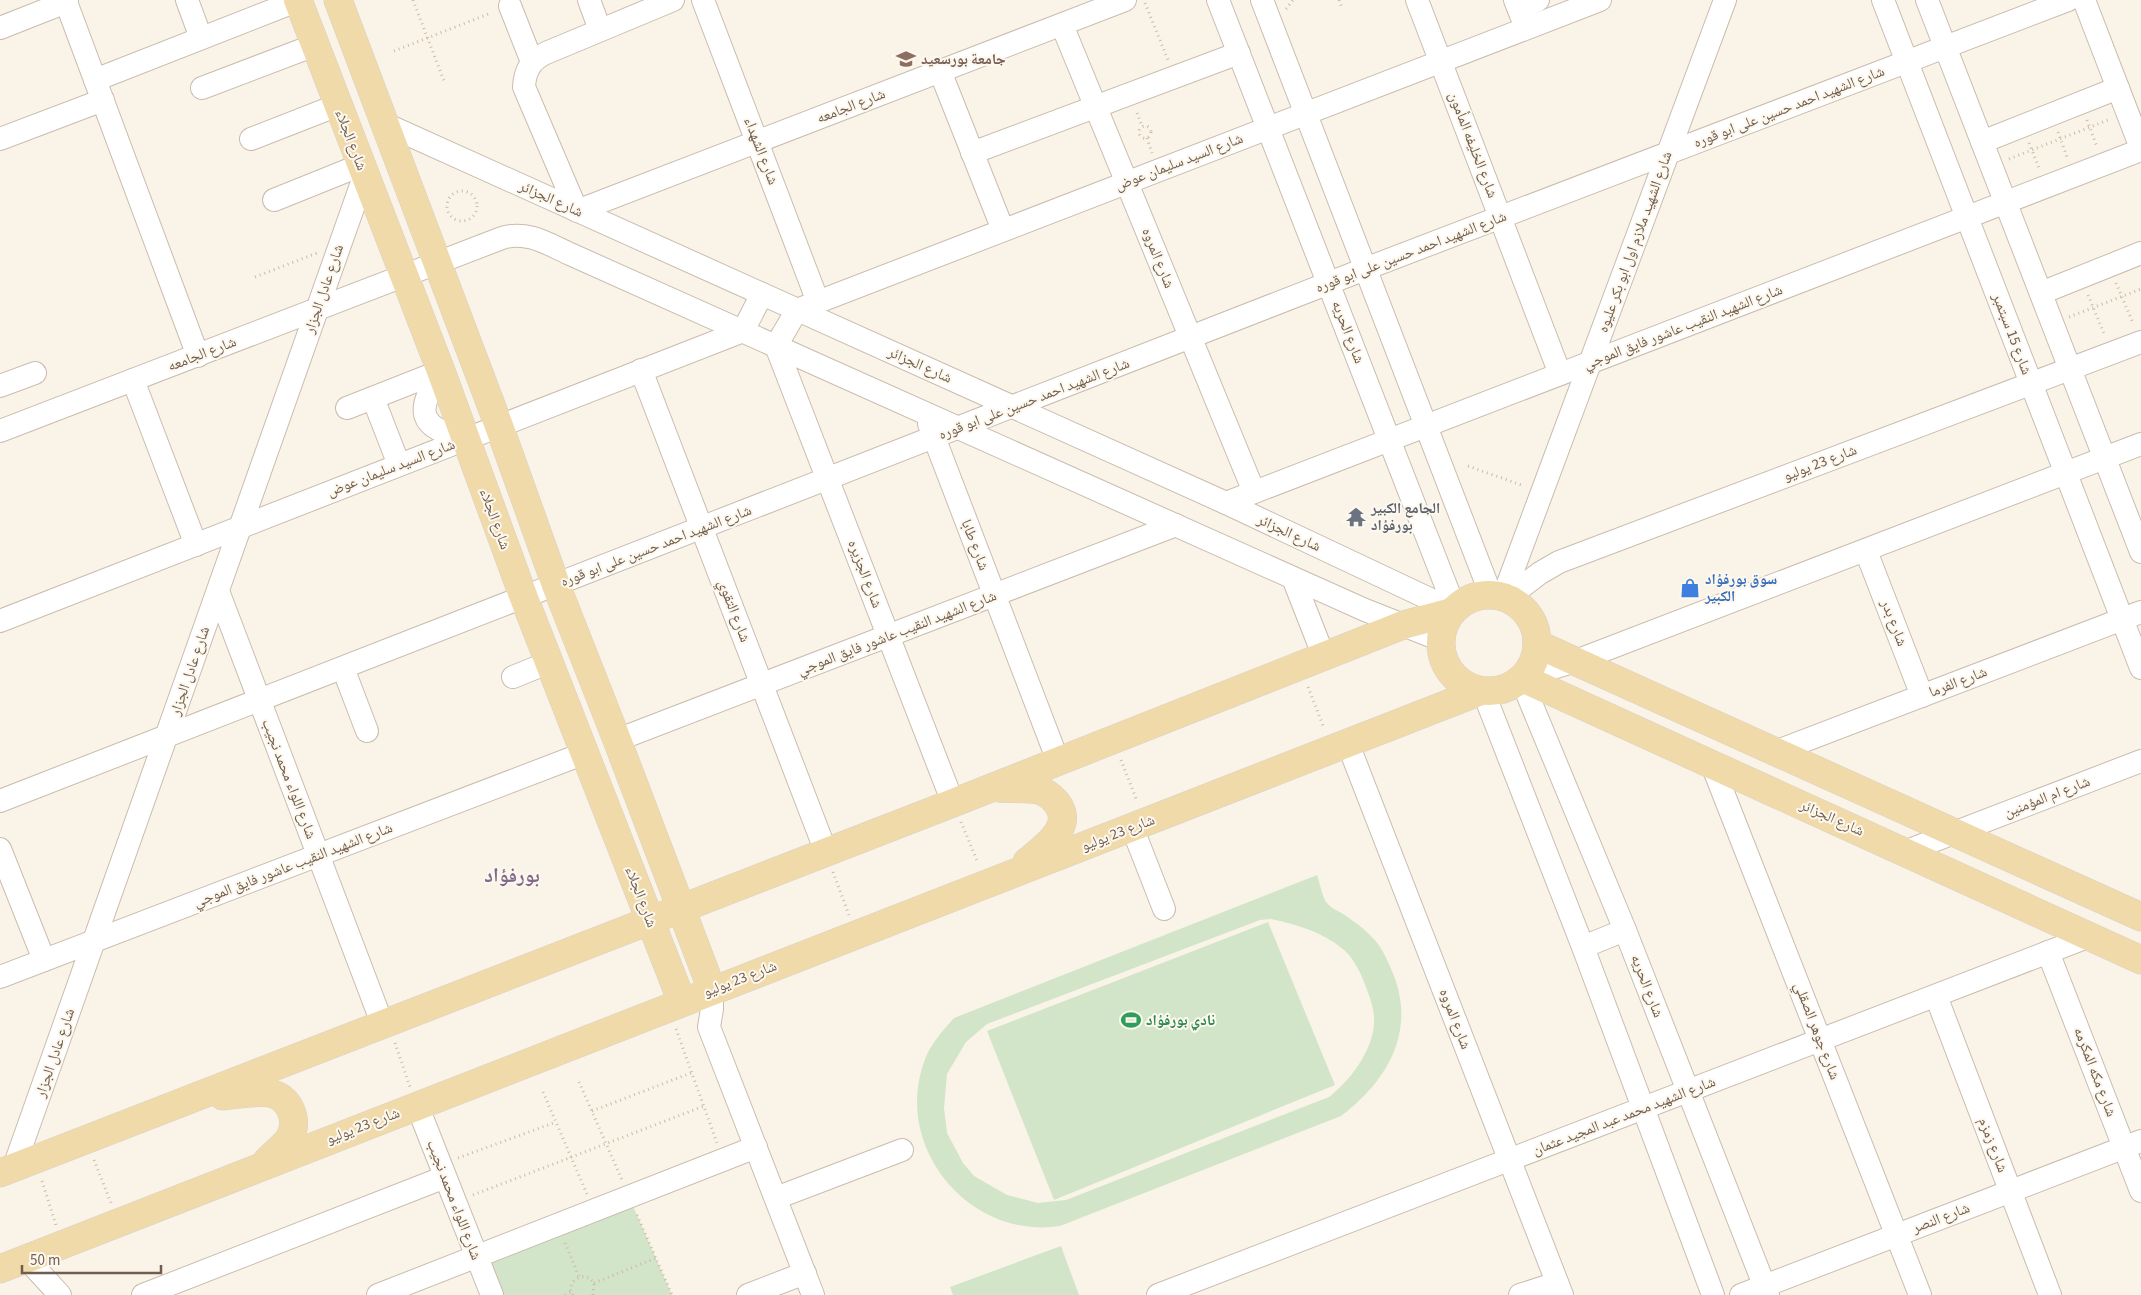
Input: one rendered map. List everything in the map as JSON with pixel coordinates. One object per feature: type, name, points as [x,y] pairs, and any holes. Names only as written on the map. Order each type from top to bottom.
[{"type":"main road","name":"شارع الجلاء","points":[[298,0],[466,439],[524,598],[650,920],[676,1005]]},
{"type":"main road","name":"شارع الجلاء","points":[[338,0],[499,426],[556,585],[618,740],[712,990]]},
{"type":"main road","points":[[16,1167],[385,1022],[953,803],[1403,625],[1454,610],[1472,598],[1500,597],[1521,608],[1532,621],[1536,632],[1537,644],[1533,662],[1522,678],[1509,687],[1496,691],[1482,691],[1470,688],[1451,674],[1445,663],[1440,640],[1444,625],[1454,610]]},
{"type":"main road","points":[[1537,644],[2141,917]]},
{"type":"main road","name":"شارع الجزائر","points":[[1522,678],[2141,960]]},
{"type":"main road","name":"شارع 23 يوليو","points":[[0,1269],[264,1164],[1482,691]]},
{"type":"main road","points":[[990,788],[1038,790],[1046,793],[1059,806],[1061,815],[1061,824],[1053,840],[998,880]]},
{"type":"main road","points":[[191,1099],[262,1092],[272,1093],[287,1103],[294,1120],[293,1130],[289,1138],[264,1164]]},
{"type":"street","points":[[187,0],[201,38]]},
{"type":"street","points":[[0,139],[201,38],[298,0]]},
{"type":"street","points":[[589,0],[600,30]]},
{"type":"street","points":[[577,211],[524,87],[527,70],[532,62],[546,52],[673,0]]},
{"type":"street","name":"شارع الشهداء","points":[[703,0],[757,142],[808,306]]},
{"type":"street","name":"شارع الجامعه","points":[[577,211],[1125,0]]},
{"type":"street","name":"شارع الحريه","points":[[1218,0],[1454,610]]},
{"type":"street","points":[[1262,0],[1304,114],[1425,426],[1500,597]]},
{"type":"street","name":"شارع الخليفه المأمون","points":[[1417,0],[1560,374]]},
{"type":"street","name":"شارع السيد سليمان عوض","points":[[808,306],[1440,61],[1525,9],[1600,0]]},
{"type":"street","name":"شارع الشهيد ملازم اول ابو بكر عليوه","points":[[1500,597],[1542,493],[1726,0]]},
{"type":"street","name":"شارع 15 سبتمبر","points":[[1883,0],[2065,473],[2132,616],[2141,668]]},
{"type":"street","points":[[1927,0],[2141,552]]},
{"type":"street","name":"شارع الشهيد احمد حسين على ابو قوره","points":[[0,801],[828,480],[1365,269],[2068,0]]},
{"type":"street","points":[[2084,0],[2141,149]]},
{"type":"street","points":[[0,28],[67,1],[198,356]]},
{"type":"street","points":[[510,6],[532,62]]},
{"type":"street","name":"شارع المروه","points":[[1062,25],[1254,492]]},
{"type":"street","points":[[202,88],[315,45]]},
{"type":"street","points":[[972,152],[1239,53]]},
{"type":"street","points":[[940,71],[1003,230]]},
{"type":"street","points":[[1982,142],[2118,88]]},
{"type":"street","points":[[251,139],[338,105]]},
{"type":"street","name":"شارع الجزائر","points":[[385,124],[762,294],[808,306],[1014,407],[1226,503],[1454,610]]},
{"type":"street","name":"شارع الشهيد النقيب عاشور فايق الموجي","points":[[1226,503],[2141,149]]},
{"type":"street","points":[[274,200],[363,170]]},
{"type":"street","name":"شارع عادل الجزار","points":[[16,1167],[340,244],[363,170]]},
{"type":"street","points":[[438,264],[502,238],[526,235],[1293,578],[1440,640]]},
{"type":"street","points":[[2041,293],[2141,253]]},
{"type":"street","name":"شارع الجامعه","points":[[0,431],[438,264]]},
{"type":"street","points":[[743,331],[762,294]]},
{"type":"street","points":[[776,346],[808,306]]},
{"type":"street","name":"شارع السيد سليمان عوض","points":[[0,621],[743,331]]},
{"type":"street","name":"شارع 23 يوليو","points":[[1500,597],[1558,562],[2141,342]]},
{"type":"street","name":"شارع الجزيره","points":[[776,346],[953,803]]},
{"type":"street","name":"شارع التقوي","points":[[641,370],[826,852]]},
{"type":"street","points":[[346,408],[440,371]]},
{"type":"street","points":[[0,386],[35,373]]},
{"type":"street","points":[[133,380],[196,545]]},
{"type":"street","points":[[373,398],[399,465]]},
{"type":"street","name":"شارع طابا","points":[[924,412],[1058,761]]},
{"type":"street","points":[[1522,678],[1576,661],[2141,444]]},
{"type":"street","name":"شارع الشهيد النقيب عاشور فايق الموجي","points":[[618,740],[1176,525]]},
{"type":"street","name":"شارع بدر","points":[[1866,551],[1922,696]]},
{"type":"street","points":[[1293,578],[1312,662]]},
{"type":"street","name":"شارع اللواء محمد نجيب","points":[[218,591],[318,855],[385,1022]]},
{"type":"street","name":"شارع الفرما","points":[[1775,752],[2132,616]]},
{"type":"street","points":[[513,677],[550,662]]},
{"type":"street","points":[[343,668],[366,731]]},
{"type":"street","name":"شارع الحريه","points":[[1522,678],[1625,930],[1766,1290]]},
{"type":"street","points":[[1482,691],[1582,947],[1713,1295]]},
{"type":"street","name":"شارع المروه","points":[[1340,746],[1509,1160],[1559,1289]]},
{"type":"street","name":"شارع الشهيد النقيب عاشور فايق الموجي","points":[[0,977],[585,753]]},
{"type":"street","name":"شارع ام المؤمنين","points":[[1907,852],[2141,761]]},
{"type":"street","name":"شارع جوهر الصقلي","points":[[1714,766],[1920,1295]]},
{"type":"street","points":[[1139,825],[1164,909]]},
{"type":"street","points":[[0,849],[44,960]]},
{"type":"street","points":[[1582,947],[1625,930]]},
{"type":"street","name":"شارع الشهيد محمد عبد المجيد عثمان","points":[[1158,1295],[1200,1288],[1509,1160],[2090,936]]},
{"type":"street","name":"شارع مكه المكرمه","points":[[2048,952],[2133,1144],[2141,1191]]},
{"type":"street","name":"شارع الجلاء","points":[[712,990],[712,1009],[709,1027],[813,1295]]},
{"type":"street","name":"شارع زمزم","points":[[1936,996],[2050,1295]]},
{"type":"street","name":"شارع الجلاء","points":[[676,1005],[709,1027]]},
{"type":"street","name":"شارع اللواء محمد نجيب","points":[[417,1105],[492,1295]]},
{"type":"street","name":"شارع النصر","points":[[1741,1295],[1766,1290],[1897,1235],[2133,1144]]},
{"type":"street","points":[[378,1295],[756,1147]]},
{"type":"street","points":[[776,1198],[902,1150]]},
{"type":"street","points":[[143,1295],[443,1171]]},
{"type":"street","points":[[26,1258],[60,1295]]},
{"type":"street","points":[[748,1295],[805,1272]]},
{"type":"street","points":[[1520,1295],[1559,1289]]},
{"type":"path","points":[[413,0],[444,82]]},
{"type":"path","points":[[1144,0],[1174,77]]},
{"type":"path","points":[[1339,0],[1342,8]]},
{"type":"path","points":[[394,51],[510,6]]},
{"type":"path","points":[[2081,103],[2104,164]]},
{"type":"path","points":[[1991,166],[2127,112]]},
{"type":"path","points":[[2052,114],[2075,176]]},
{"type":"path","points":[[1145,126],[1150,127],[1151,132],[1149,137],[1144,138],[1138,132],[1140,127],[1145,126]]},
{"type":"path","points":[[2023,126],[2046,187]]},
{"type":"path","points":[[458,192],[470,192],[478,205],[475,214],[466,220],[456,219],[448,211],[449,199],[458,192]]},
{"type":"path","points":[[254,277],[340,244]]},
{"type":"path","points":[[2110,266],[2141,342]]},
{"type":"path","points":[[2081,277],[2111,353]]},
{"type":"path","points":[[2053,324],[2141,290]]},
{"type":"path","points":[[1468,466],[1542,493]]},
{"type":"path","points":[[1312,662],[1340,746]]},
{"type":"path","points":[[1114,740],[1139,825]]},
{"type":"path","points":[[953,803],[998,880]]},
{"type":"path","points":[[826,852],[856,935]]},
{"type":"path","points":[[676,1005],[692,1072],[723,1160]]},
{"type":"path","points":[[385,1022],[417,1105]]},
{"type":"path","points":[[592,1110],[692,1072]]},
{"type":"path","points":[[544,1092],[594,1210]]},
{"type":"path","points":[[455,1202],[704,1106]]},
{"type":"path","points":[[443,1171],[556,1122]]},
{"type":"path","points":[[86,1140],[119,1222]]},
{"type":"path","points":[[16,1167],[63,1244]]},
{"type":"path","points":[[558,1224],[579,1277]]},
{"type":"path","points":[[594,1284],[656,1258]]},
{"type":"path","points":[[565,1295],[572,1294],[571,1285],[579,1277],[588,1277],[594,1284],[593,1295]]},
{"type":"green space","points":[[1317,875],[1322,894],[1327,903],[1366,931],[1382,950],[1399,992],[1401,1013],[1400,1033],[1394,1052],[1385,1070],[1358,1102],[1341,1116],[1060,1226],[1027,1226],[996,1218],[969,1203],[947,1182],[930,1155],[920,1126],[917,1094],[926,1056],[937,1038],[954,1018]],"holes":[[[1271,919],[1319,934],[1344,950],[1358,969],[1371,1002],[1374,1023],[1370,1044],[1352,1074],[1329,1097],[1066,1200],[1038,1203],[1007,1195],[974,1176],[963,1163],[947,1133],[944,1108],[947,1074],[966,1042],[987,1024],[1260,920]]]},
{"type":"green space","points":[[1268,922],[1335,1085],[1054,1200],[987,1031]]},
{"type":"green space","points":[[629,1197],[672,1295],[491,1295],[476,1256]]},
{"type":"green space","points":[[1061,1246],[1079,1295],[953,1295],[950,1287]]},
{"type":"place","name":"جامعة بورسعيد","points":[[906,59]]},
{"type":"place","name":"الجامع الكبير بورفؤاد","points":[[1356,517]]},
{"type":"place","name":"سوق بورفؤاد الكبير","points":[[1690,588]]},
{"type":"place","name":"نادي بورفؤاد","points":[[1131,1020]]},
{"type":"district","name":"بورفؤاد","points":[[512,876]]}]
